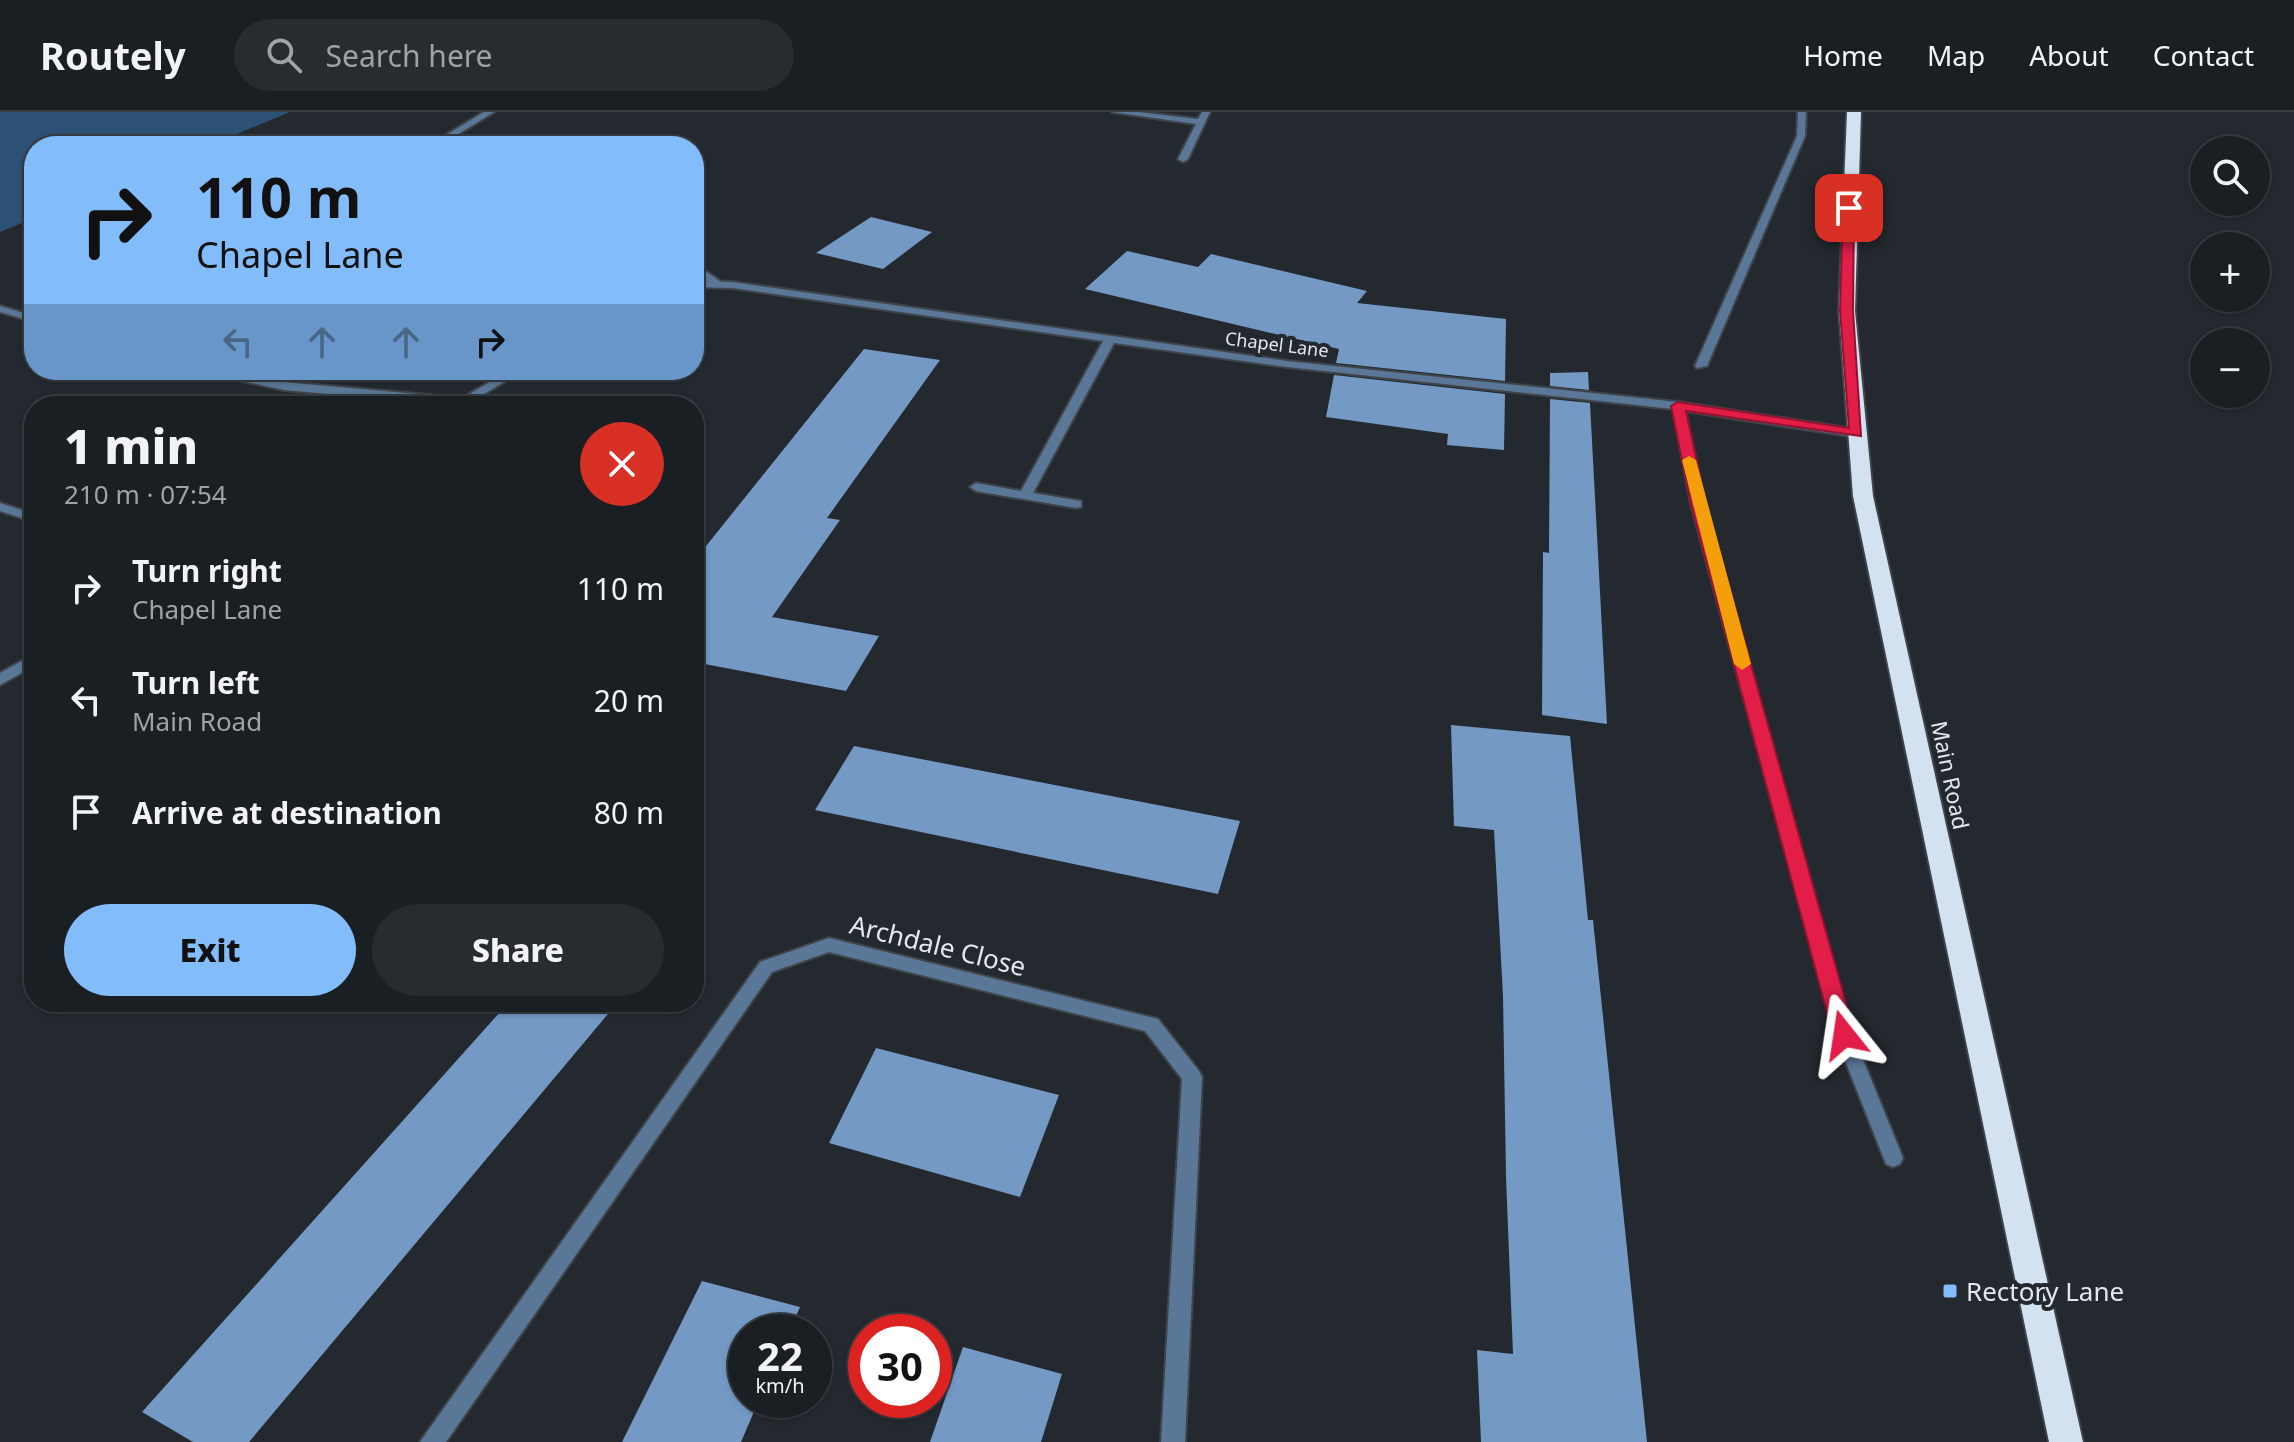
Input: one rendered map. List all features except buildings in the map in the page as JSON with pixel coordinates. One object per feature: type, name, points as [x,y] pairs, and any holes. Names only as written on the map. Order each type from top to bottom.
[{"type":"highway","name":"Main Road","points":[[1854,112],[1847,311],[1863,496],[2066,1442]]},
{"type":"street","points":[[450,136],[490,112]]},
{"type":"street","points":[[1116,112],[1201,122]]},
{"type":"street","points":[[1183,159],[1206,112]]},
{"type":"street","points":[[1701,366],[1801,136],[1802,112]]},
{"type":"street","points":[[704,274],[717,284]]},
{"type":"street","name":"Chapel Lane","points":[[704,284],[1287,364],[1678,406],[1856,433]]},
{"type":"street","points":[[0,309],[24,316]]},
{"type":"street","points":[[1025,495],[1110,339]]},
{"type":"street","points":[[255,380],[381,396]]},
{"type":"street","points":[[472,396],[500,380]]},
{"type":"street","points":[[1678,406],[1698,504],[1844,1035],[1893,1158]]},
{"type":"street","points":[[976,487],[1076,504]]},
{"type":"street","points":[[0,507],[24,515]]},
{"type":"street","points":[[0,680],[24,665]]},
{"type":"street","name":"Archdale Close","points":[[432,1442],[766,967],[829,945],[1151,1025],[1192,1077],[1173,1442]]},
{"type":"shaded area","points":[[0,112],[290,112],[232,136],[24,136],[24,222],[0,232]]},
{"type":"slow traffic","points":[[1689,460],[1742,664]]},
{"type":"place","name":"Rectory Lane","points":[[1950,1291]]},
{"type":"route","points":[[1844,1035],[1698,504],[1678,406],[1856,433],[1847,311],[1849,208]]}]
